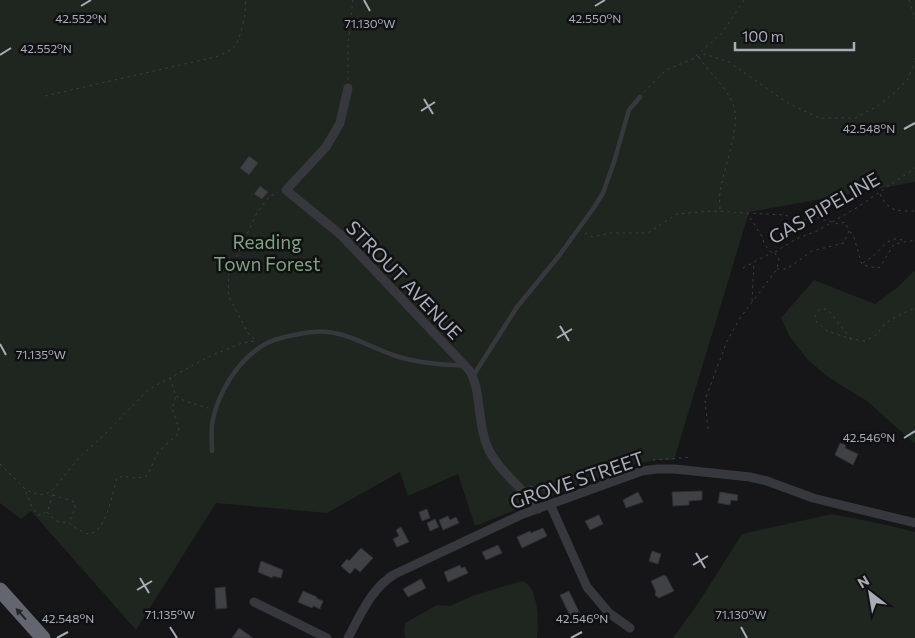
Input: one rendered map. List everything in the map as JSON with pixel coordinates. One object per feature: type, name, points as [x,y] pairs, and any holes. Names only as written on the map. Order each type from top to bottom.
[{"type":"highway","points":[[0,590],[43,638]]},
{"type":"street","points":[[286,190],[326,147],[340,123],[348,88]]},
{"type":"street","name":"STROUT AVENUE","points":[[286,190],[341,235],[465,366],[472,376],[487,445],[498,463],[538,509]]},
{"type":"street","name":"GROVE STREET","points":[[348,638],[375,591],[389,577],[503,523],[642,471],[675,469],[750,477],[767,481],[822,501],[915,524]]},
{"type":"street","points":[[550,504],[587,587],[609,613],[630,628]]},
{"type":"street","points":[[254,602],[327,638]]},
{"type":"lane","points":[[472,376],[517,307],[581,226],[603,193],[629,110],[640,97]]},
{"type":"lane","points":[[212,451],[212,424],[229,381],[239,367],[254,352],[274,341],[301,333],[327,331],[341,334],[398,357],[430,363],[465,366]]},
{"type":"path","points":[[46,96],[214,57],[225,52],[236,45],[246,12],[245,0]]},
{"type":"path","points":[[348,88],[348,43],[353,0]]},
{"type":"path","points":[[640,97],[666,70],[695,56],[722,33],[744,0]]},
{"type":"path","points":[[909,0],[915,19]]},
{"type":"path","points":[[695,56],[705,54],[729,62],[786,102],[819,118],[855,118],[876,107],[908,79],[915,61]]},
{"type":"path","points":[[698,56],[708,71],[727,92],[733,104],[735,114],[732,142],[720,194],[720,210]]},
{"type":"path","name":"GAS PIPELINE","points":[[743,268],[796,240],[816,232],[880,193],[915,168]]},
{"type":"path","points":[[26,490],[29,501],[35,511],[38,515],[42,515],[46,512],[55,490],[79,458],[119,421],[148,390],[227,349],[242,343],[255,341],[248,333],[230,299],[228,291],[229,272],[257,213],[266,200],[277,192],[286,190]]},
{"type":"path","points":[[880,193],[888,207],[896,211],[915,211]]},
{"type":"path","points":[[581,226],[585,234],[593,237],[610,233],[648,233],[677,214],[720,210],[784,215],[802,220],[816,217],[838,224],[845,222],[849,231],[853,234],[862,259],[862,265]]},
{"type":"path","points":[[708,429],[706,400],[708,390],[727,341],[740,318],[777,269],[779,259],[764,244],[763,238],[747,212]]},
{"type":"path","points":[[777,269],[788,269],[812,251],[844,243],[849,231]]},
{"type":"path","points":[[862,265],[865,260],[875,255],[886,242],[894,238],[905,241]]},
{"type":"path","points":[[862,265],[880,267],[894,244],[915,240]]},
{"type":"path","points":[[752,302],[754,262]]},
{"type":"path","points":[[851,339],[829,311],[825,309],[819,310],[816,315],[816,321],[827,331],[851,339],[865,341],[874,336],[885,324],[895,317],[915,308]]},
{"type":"path","points":[[46,512],[56,521],[69,523],[88,534],[97,531],[112,499],[117,478],[123,476],[140,478],[148,474],[158,452],[179,431],[172,408],[176,396],[170,378]]},
{"type":"path","points":[[176,396],[185,401],[216,411]]},
{"type":"path","points":[[651,461],[692,456]]},
{"type":"path","points":[[0,464],[26,490],[40,495],[55,490]]},
{"type":"path","points":[[516,484],[560,494]]},
{"type":"path","points":[[53,495],[75,502],[75,508],[69,523]]},
{"type":"green space","name":"Reading Town Forest","points":[[0,0],[915,0],[915,182],[749,212],[674,460],[655,460],[631,465],[475,526],[458,474],[408,496],[400,472],[327,513],[216,503],[136,630],[31,511],[21,519],[0,503]]},
{"type":"green space","points":[[915,270],[915,444],[867,401],[828,377],[807,359],[790,337],[781,318],[814,280],[875,304],[898,287]]},
{"type":"green space","points":[[832,514],[915,532],[915,638],[673,638],[697,605],[742,534]]},
{"type":"green space","points":[[522,581],[528,584],[535,597],[538,615],[537,638],[406,638],[404,632],[405,623],[437,605],[450,606],[472,596]]},
{"type":"building","points":[[249,156],[258,163],[249,175],[240,168]]},
{"type":"building","points":[[260,186],[268,192],[262,199],[254,194]]},
{"type":"building","points":[[840,443],[846,445],[845,448],[858,454],[853,465],[835,455]]},
{"type":"building","points":[[702,491],[702,500],[689,501],[689,505],[673,506],[672,492]]},
{"type":"building","points":[[638,492],[643,502],[626,508],[623,500]]},
{"type":"building","points":[[720,492],[738,495],[737,501],[731,500],[730,505],[718,503]]},
{"type":"building","points":[[427,509],[430,518],[422,521],[419,512]]},
{"type":"building","points":[[599,515],[603,524],[590,530],[585,521]]},
{"type":"building","points":[[448,516],[450,520],[456,517],[459,523],[443,530],[439,520]]},
{"type":"building","points":[[435,519],[439,527],[430,531],[427,523]]},
{"type":"building","points":[[401,527],[409,542],[397,547],[393,539],[399,536],[396,530]]},
{"type":"building","points":[[543,528],[547,536],[522,548],[517,537]]},
{"type":"building","points":[[498,545],[502,553],[486,560],[482,552]]},
{"type":"building","points":[[361,548],[373,558],[360,572],[355,568],[350,574],[341,566],[347,559],[349,561]]},
{"type":"building","points":[[652,551],[661,554],[658,564],[649,561]]},
{"type":"building","points":[[261,561],[283,570],[281,578],[273,576],[272,578],[258,572]]},
{"type":"building","points":[[460,565],[461,568],[465,567],[468,573],[448,582],[444,572]]},
{"type":"building","points":[[664,575],[674,591],[659,598],[655,595],[656,592],[651,581]]},
{"type":"building","points":[[421,579],[426,588],[408,597],[403,589]]},
{"type":"building","points":[[225,587],[227,608],[216,609],[215,588]]},
{"type":"building","points":[[303,591],[323,601],[320,609],[298,602]]},
{"type":"building","points":[[569,591],[581,616],[572,620],[560,595]]},
{"type":"building","points":[[239,628],[253,638],[232,638]]}]
